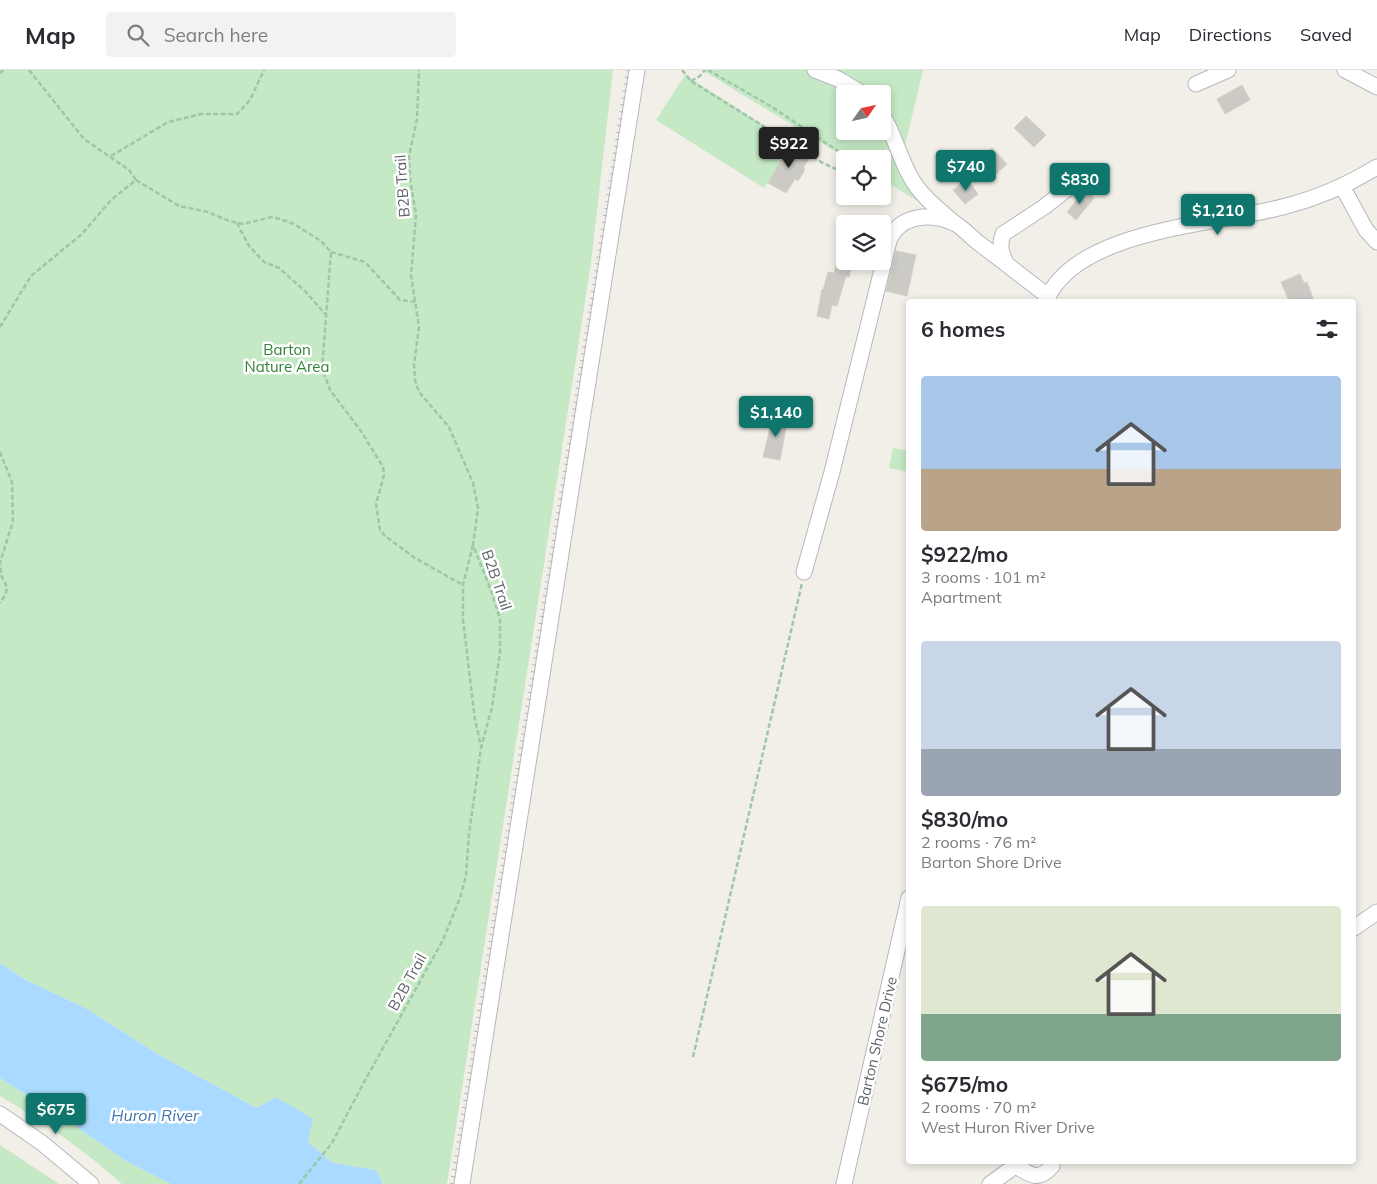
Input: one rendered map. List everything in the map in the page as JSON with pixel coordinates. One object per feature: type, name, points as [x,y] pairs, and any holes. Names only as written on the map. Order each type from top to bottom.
[{"type":"street","points":[[462,1184],[637,70]]},
{"type":"street","points":[[815,70],[838,78],[849,85]]},
{"type":"street","points":[[1196,84],[1228,70]]},
{"type":"street","points":[[1345,70],[1377,87]]},
{"type":"street","points":[[891,129],[906,168],[917,188],[970,236],[1006,263],[1047,299],[1054,286],[1075,264],[1097,252],[1140,237],[1284,207],[1342,186],[1377,167]]},
{"type":"street","points":[[970,236],[1003,234],[1072,185]]},
{"type":"street","points":[[1342,186],[1366,230],[1377,242]]},
{"type":"street","points":[[804,572],[834,464],[890,238],[901,224],[916,218],[935,218],[956,224]]},
{"type":"street","points":[[1003,234],[1000,247],[1006,263]]},
{"type":"street","name":"Barton Shore Drive","points":[[844,1184],[906,911]]},
{"type":"street","points":[[1356,927],[1377,912]]},
{"type":"street","points":[[0,1114],[42,1143],[91,1184]]},
{"type":"street","points":[[990,1184],[1019,1164],[1031,1176],[1043,1174],[1052,1164]]},
{"type":"path","points":[[0,73],[3,70]]},
{"type":"path","points":[[29,70],[84,139],[129,170],[136,180],[179,206],[208,212],[229,222],[243,224],[272,217],[294,224],[321,241],[330,252],[366,262],[400,300],[415,302]]},
{"type":"path","points":[[111,156],[168,122],[201,114],[236,114],[250,100],[264,70]]},
{"type":"path","name":"B2B Trail","points":[[299,1184],[332,1143],[443,940],[460,898],[466,876],[469,834],[481,748],[492,707],[500,653],[500,619],[473,545],[478,508],[473,483],[449,427],[419,392],[415,380],[414,364],[419,327],[411,275],[416,215],[410,178],[409,156],[417,119],[419,70]]},
{"type":"path","points":[[682,70],[691,81],[836,170]]},
{"type":"path","points":[[691,81],[707,70],[772,107],[839,150]]},
{"type":"path","points":[[0,327],[31,276],[82,234],[111,200],[136,180]]},
{"type":"path","points":[[237,223],[249,246],[264,262],[280,268],[305,291],[326,315]]},
{"type":"path","points":[[330,252],[322,369],[330,390],[361,431],[383,467],[384,475],[376,504],[380,530],[385,536],[415,558],[463,585]]},
{"type":"path","points":[[0,452],[12,482],[13,521],[0,563],[1,575],[7,587],[6,594],[0,603]]},
{"type":"path","points":[[473,545],[463,585],[465,638],[474,720],[481,748]]},
{"type":"path","points":[[693,1057],[804,572]]},
{"type":"green space","name":"Barton Nature Area","points":[[0,70],[613,70],[591,263],[447,1184],[383,1184],[376,1170],[333,1163],[308,1142],[276,1097],[257,1108],[159,1055],[87,1009],[24,979],[0,963]]},
{"type":"green space","points":[[702,70],[923,70],[902,158],[956,224],[891,185],[891,150],[836,150],[836,152]]},
{"type":"green space","points":[[685,75],[793,144],[764,188],[656,120]]},
{"type":"green space","points":[[893,448],[906,450],[906,471],[889,468]]},
{"type":"green space","points":[[0,1078],[126,1161],[171,1184],[122,1184],[63,1137],[0,1096]]},
{"type":"green space","points":[[0,1145],[59,1184],[0,1184]]},
{"type":"water","name":"Huron River","points":[[0,963],[24,979],[87,1009],[159,1055],[257,1108],[276,1097],[313,1119],[308,1142],[333,1163],[376,1170],[383,1184],[171,1184],[126,1161],[0,1078]]},
{"type":"building","points":[[1242,85],[1250,100],[1225,114],[1217,99]]},
{"type":"building","points":[[1026,116],[1046,135],[1034,147],[1014,128]]},
{"type":"building","points":[[793,144],[810,157],[798,181],[795,179],[786,193],[768,183]]},
{"type":"building","points":[[992,148],[1007,164],[994,176],[979,160]]},
{"type":"building","points":[[967,179],[978,194],[965,204],[953,190]]},
{"type":"building","points":[[1085,190],[1094,198],[1076,220],[1067,212]]},
{"type":"building","points":[[896,251],[916,255],[907,296],[886,291]]},
{"type":"building","points":[[836,265],[836,270],[850,270],[849,277],[846,276],[837,306],[832,305],[829,319],[817,316],[822,289],[828,272],[834,273]]},
{"type":"building","points":[[1300,274],[1304,283],[1307,282],[1313,299],[1288,299],[1281,282]]},
{"type":"building","points":[[773,415],[788,418],[780,460],[763,457]]},
{"type":"railway","points":[[452,1184],[628,70]]}]
